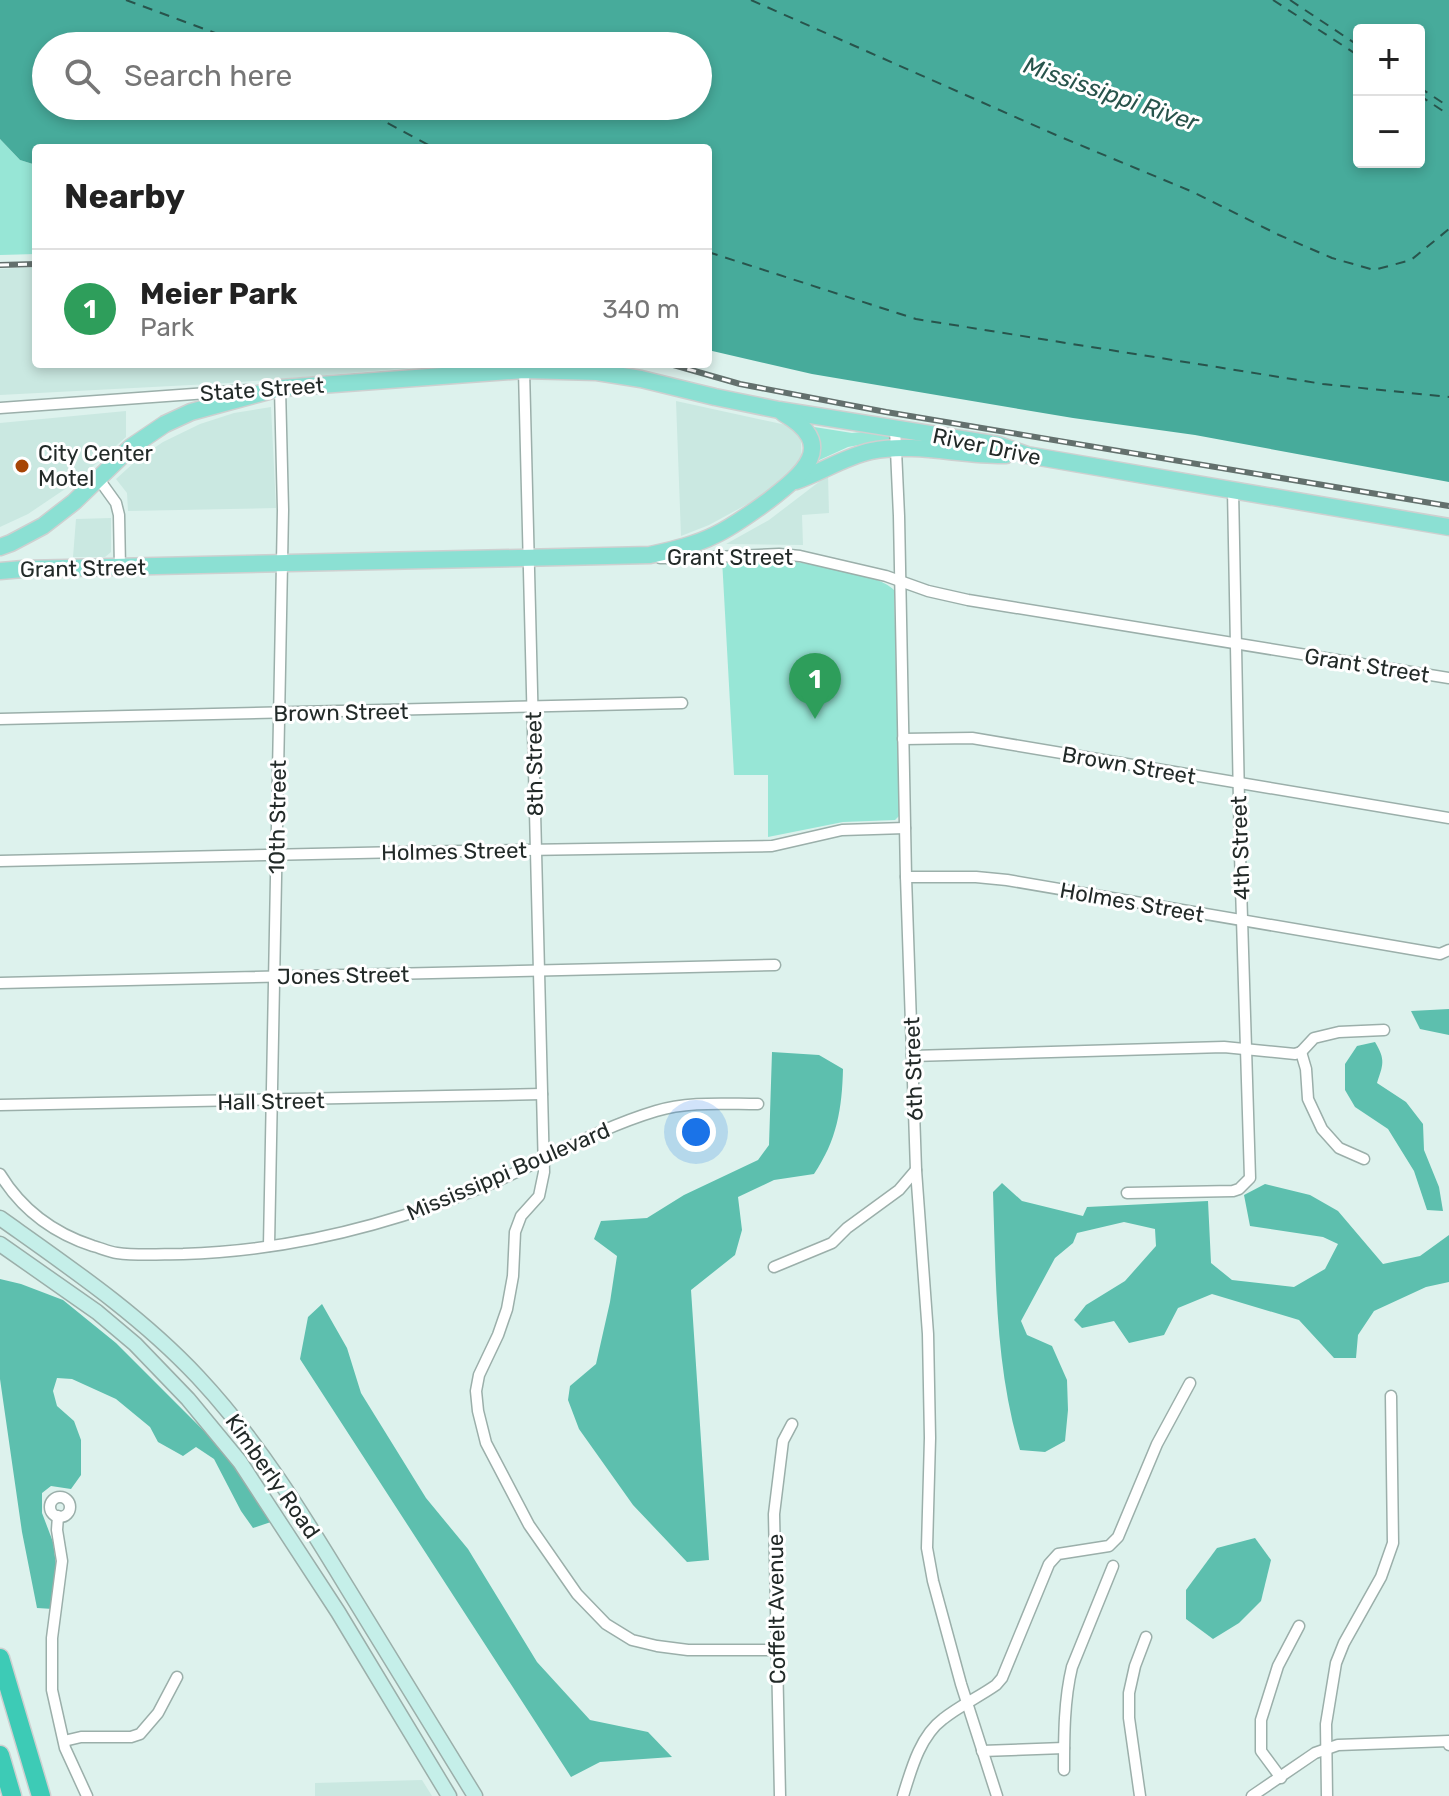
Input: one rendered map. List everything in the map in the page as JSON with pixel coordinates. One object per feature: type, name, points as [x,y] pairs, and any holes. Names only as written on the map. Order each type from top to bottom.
[{"type":"highway","points":[[0,1658],[41,1796]]},
{"type":"highway","points":[[0,1755],[12,1796]]},
{"type":"main road","name":"State Street","points":[[280,388],[524,370]]},
{"type":"main road","name":"River Drive","points":[[524,370],[597,372],[641,379],[779,410],[999,445],[1027,455],[1449,527]]},
{"type":"main road","points":[[0,547],[43,526],[74,502],[131,447],[165,424],[191,412],[280,388]]},
{"type":"main road","points":[[614,556],[650,555],[714,536],[739,522],[791,483],[806,468],[812,445],[798,421],[779,410]]},
{"type":"main road","points":[[791,483],[842,460],[895,448],[1027,455]]},
{"type":"main road","name":"Grant Street","points":[[0,571],[614,556]]},
{"type":"main road","name":"Kimberly Road","points":[[0,1218],[142,1323],[229,1411],[282,1483],[475,1796]]},
{"type":"main road","name":"Kimberly Road","points":[[0,1244],[97,1312],[135,1344],[188,1399],[240,1462],[338,1612],[449,1796]]},
{"type":"street","name":"8th Street","points":[[524,370],[544,1172],[539,1196],[521,1216],[515,1232],[513,1276],[507,1309],[479,1375],[476,1391],[478,1411],[486,1443],[529,1525],[577,1594],[606,1624],[632,1640],[657,1646],[688,1650],[776,1650]]},
{"type":"street","name":"State Street","points":[[0,408],[280,388]]},
{"type":"street","name":"10th Street","points":[[269,1246],[283,498],[280,388]]},
{"type":"street","name":"6th Street","points":[[895,428],[916,1170],[928,1334],[930,1438],[927,1548],[967,1704],[997,1796]]},
{"type":"street","points":[[98,478],[112,495],[119,515],[120,568]]},
{"type":"street","name":"4th Street","points":[[1127,1193],[1228,1191],[1239,1189],[1250,1178],[1233,490]]},
{"type":"street","name":"Grant Street","points":[[614,556],[692,558],[779,554],[818,559],[968,600],[1449,678]]},
{"type":"street","name":"Brown Street","points":[[0,719],[682,703]]},
{"type":"street","name":"Brown Street","points":[[903,739],[972,738],[1449,818]]},
{"type":"street","name":"Holmes Street","points":[[0,861],[772,846],[842,830],[905,828]]},
{"type":"street","name":"Holmes Street","points":[[906,877],[1007,880],[1440,954],[1449,950]]},
{"type":"street","name":"Jones Street","points":[[0,983],[775,965]]},
{"type":"street","points":[[912,1056],[1224,1047],[1295,1054],[1314,1038],[1339,1032],[1384,1030]]},
{"type":"street","points":[[1301,1052],[1306,1069],[1308,1099],[1322,1129],[1339,1148],[1364,1159]]},
{"type":"street","name":"Hall Street","points":[[0,1105],[542,1094]]},
{"type":"street","name":"Mississippi Boulevard","points":[[0,1174],[30,1212],[57,1231],[84,1243],[115,1253],[212,1253],[313,1238],[394,1219],[495,1181],[593,1135],[659,1110],[688,1105],[758,1104]]},
{"type":"street","points":[[774,1267],[832,1243],[847,1228],[899,1190],[916,1170]]},
{"type":"street","points":[[903,1796],[915,1760],[931,1730],[1002,1678],[1049,1564],[1058,1554],[1109,1546],[1118,1537],[1157,1444],[1190,1383]]},
{"type":"street","points":[[1327,1796],[1326,1724],[1336,1663],[1381,1577],[1392,1546],[1391,1396]]},
{"type":"street","name":"Coffelt Avenue","points":[[780,1796],[774,1514],[783,1441],[792,1424]]},
{"type":"street","points":[[58,1516],[62,1561],[52,1638],[52,1690],[64,1741],[87,1796]]},
{"type":"street","points":[[1064,1770],[1069,1679],[1113,1566]]},
{"type":"street","points":[[1281,1778],[1261,1751],[1261,1720],[1278,1666],[1299,1626]]},
{"type":"street","points":[[1140,1796],[1129,1718],[1129,1693],[1146,1637]]},
{"type":"street","points":[[64,1741],[81,1737],[131,1737],[140,1734],[158,1713],[177,1677]]},
{"type":"street","points":[[1252,1796],[1315,1753],[1338,1745],[1449,1743]]},
{"type":"street","points":[[982,1751],[1064,1748]]},
{"type":"shaded area","points":[[0,139],[20,160],[32,164],[32,254],[0,255]]},
{"type":"shaded area","points":[[32,267],[32,368],[410,368],[229,383],[0,395],[0,269]]},
{"type":"shaded area","points":[[676,401],[791,426],[801,439],[802,466],[755,500],[681,536]]},
{"type":"shaded area","points":[[271,407],[276,508],[128,511],[127,493],[116,479],[138,459],[163,442],[200,424],[234,413]]},
{"type":"shaded area","points":[[126,411],[126,437],[74,483],[28,514],[0,527],[0,423]]},
{"type":"shaded area","points":[[808,426],[852,433],[873,431],[891,435],[891,439],[848,447],[815,462]]},
{"type":"shaded area","points":[[828,475],[829,513],[802,515],[803,545],[726,544],[769,520]]},
{"type":"shaded area","points":[[111,518],[111,552],[105,557],[73,557],[76,519]]},
{"type":"shaded area","points":[[766,558],[853,573],[894,590],[900,815],[895,820],[843,822],[768,837],[768,775],[734,775],[722,559]]},
{"type":"shaded area","points":[[1449,1009],[1449,1035],[1420,1029],[1411,1011]]},
{"type":"shaded area","points":[[1375,1042],[1382,1062],[1377,1083],[1406,1102],[1423,1124],[1424,1150],[1439,1187],[1443,1211],[1427,1210],[1414,1171],[1388,1129],[1355,1107],[1345,1090],[1345,1064],[1357,1046]]},
{"type":"shaded area","points":[[772,1052],[819,1055],[843,1069],[839,1111],[828,1149],[814,1174],[774,1180],[738,1197],[742,1230],[735,1255],[691,1290],[709,1560],[687,1562],[633,1505],[579,1429],[568,1400],[570,1386],[596,1364],[610,1302],[617,1256],[594,1239],[601,1221],[647,1218],[684,1195],[758,1160],[769,1145]]},
{"type":"shaded area","points":[[1002,1183],[1022,1201],[1083,1216],[1087,1207],[1208,1201],[1211,1263],[1232,1280],[1294,1287],[1325,1269],[1338,1244],[1323,1237],[1250,1226],[1244,1195],[1265,1184],[1310,1195],[1338,1211],[1383,1264],[1420,1256],[1449,1235],[1449,1282],[1426,1287],[1374,1311],[1358,1335],[1356,1358],[1334,1358],[1299,1320],[1212,1294],[1178,1308],[1164,1335],[1129,1343],[1114,1321],[1082,1328],[1074,1320],[1086,1305],[1125,1281],[1156,1246],[1155,1229],[1124,1222],[1077,1233],[1073,1243],[1055,1258],[1021,1321],[1027,1335],[1052,1346],[1067,1380],[1065,1441],[1045,1452],[1020,1450],[1006,1386],[998,1322],[993,1192]]},
{"type":"shaded area","points":[[0,1279],[63,1300],[116,1343],[221,1448],[271,1522],[253,1528],[214,1459],[196,1447],[183,1456],[158,1442],[150,1427],[116,1399],[72,1379],[57,1378],[53,1391],[57,1406],[74,1421],[81,1440],[81,1475],[71,1489],[51,1486],[42,1493],[42,1513],[53,1542],[57,1572],[53,1609],[37,1608],[22,1532],[0,1379]]},
{"type":"shaded area","points":[[322,1304],[347,1348],[361,1393],[426,1498],[468,1549],[537,1662],[590,1720],[648,1732],[672,1757],[600,1762],[571,1777],[300,1359],[308,1317]]},
{"type":"shaded area","points":[[1255,1538],[1271,1560],[1261,1601],[1239,1623],[1213,1639],[1186,1619],[1186,1590],[1217,1548]]},
{"type":"shaded area","points":[[422,1780],[432,1796],[315,1796],[315,1783]]},
{"type":"water","name":"Mississippi River","points":[[0,0],[1449,0],[1449,482],[1195,435],[1073,418],[812,374],[712,351],[712,144],[32,144],[32,164],[20,160],[0,139]]},
{"type":"ferry route","points":[[126,0],[212,32]]},
{"type":"ferry route","points":[[751,0],[1193,192],[1332,258],[1374,270],[1411,260],[1449,229]]},
{"type":"ferry route","points":[[1273,0],[1353,52]]},
{"type":"ferry route","points":[[1290,0],[1353,42]]},
{"type":"ferry route","points":[[1425,91],[1449,107]]},
{"type":"ferry route","points":[[1420,96],[1449,115]]},
{"type":"ferry route","points":[[382,120],[427,144]]},
{"type":"ferry route","points":[[712,253],[916,319],[1323,384],[1449,397]]},
{"type":"railway","points":[[0,265],[32,264]]},
{"type":"railway","points":[[684,368],[740,384],[886,412],[1449,506]]},
{"type":"place","name":"City Center Motel","points":[[22,466]]},
{"type":"place","name":"Meier Park","points":[[815,719]]}]
